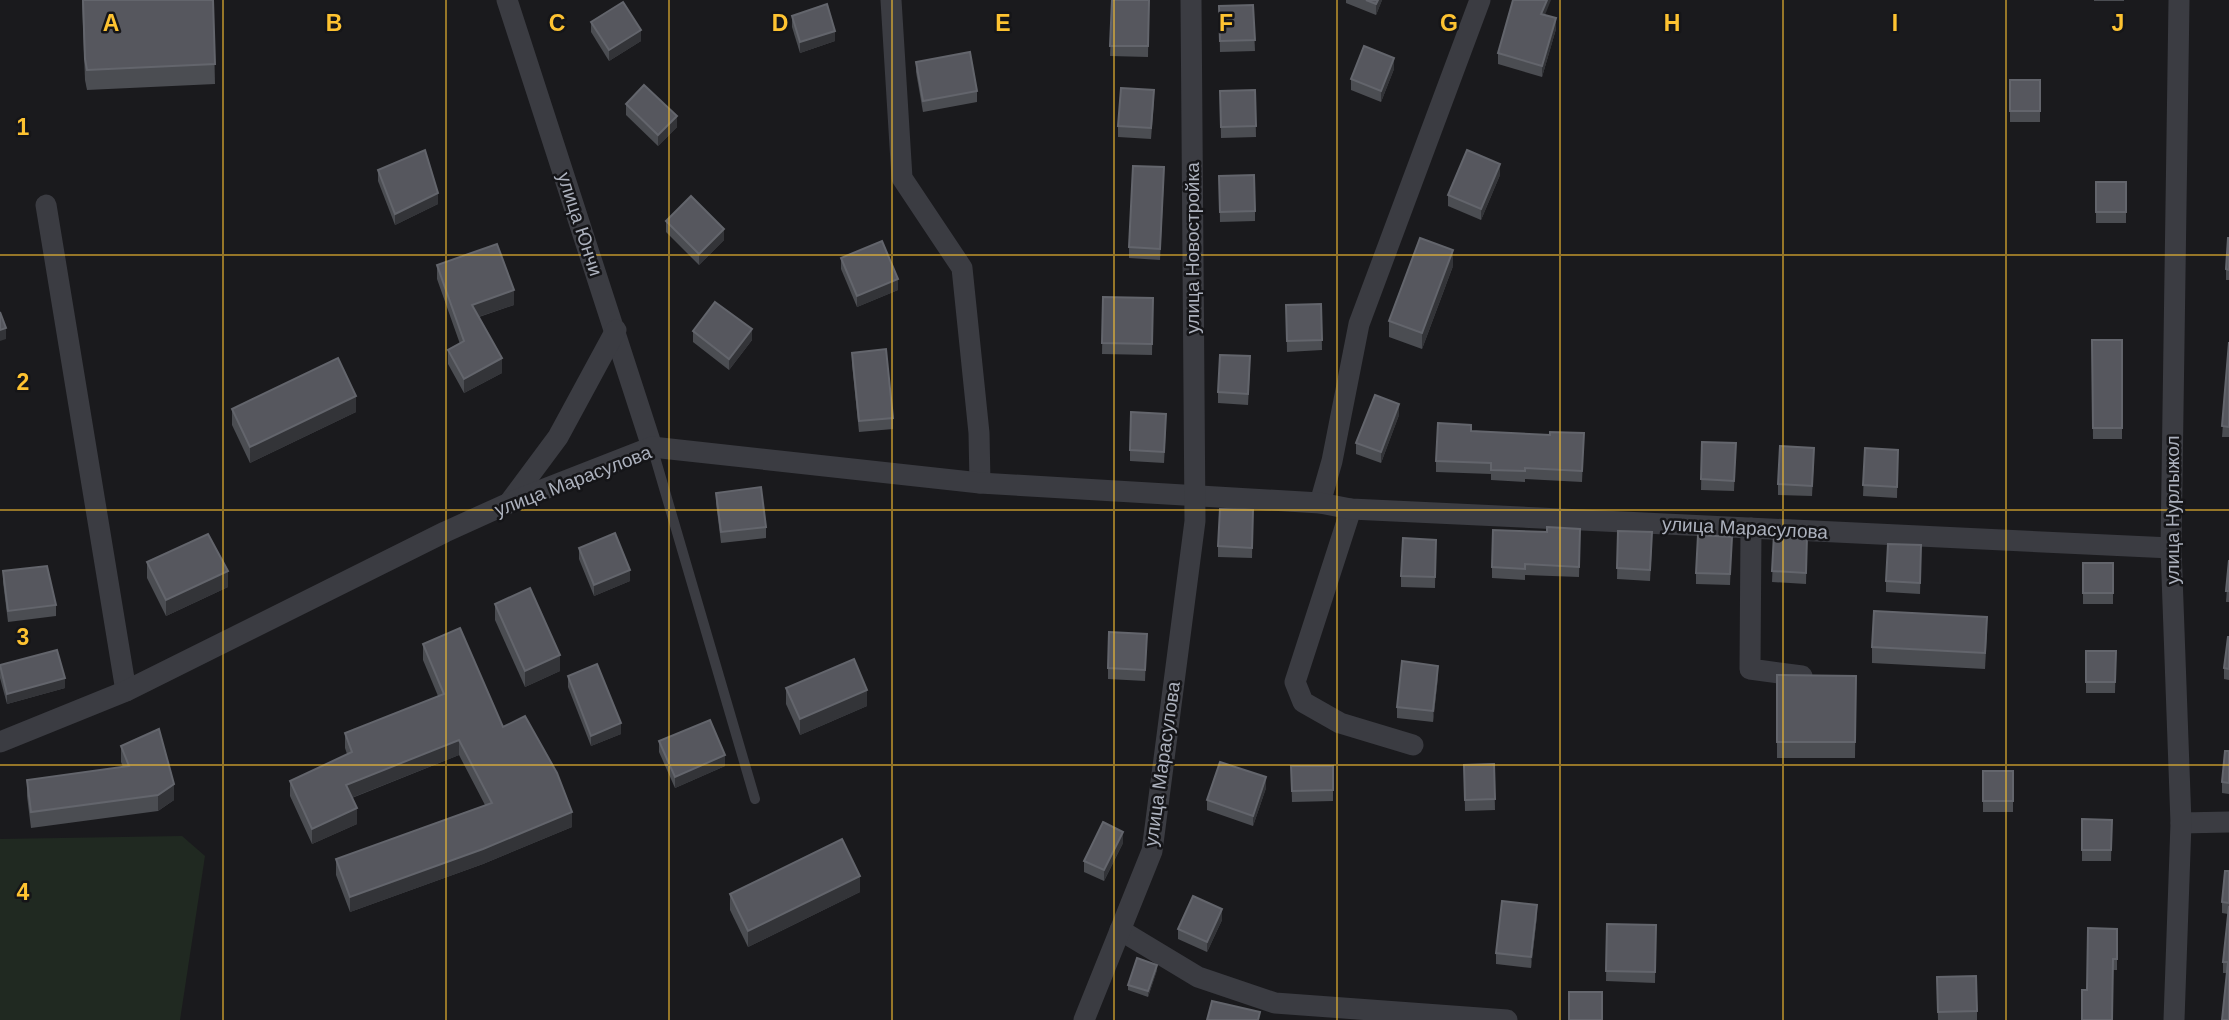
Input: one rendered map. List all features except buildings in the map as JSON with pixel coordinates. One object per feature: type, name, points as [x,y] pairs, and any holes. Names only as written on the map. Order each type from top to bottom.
[{"type":"street","name":"улица Юнчи","points":[[508,0],[652,447]]},
{"type":"street","points":[[891,0],[902,178],[962,268],[979,433],[980,483]]},
{"type":"street","name":"улица Новостройка","points":[[1191,0],[1194,497]]},
{"type":"street","points":[[1320,503],[1332,461],[1359,324],[1480,0]]},
{"type":"street","name":"улица Нурлыжол","points":[[2175,1020],[2181,823],[2171,548],[2179,0]]},
{"type":"street","points":[[46,205],[126,691]]},
{"type":"street","points":[[509,503],[558,437],[616,330]]},
{"type":"street","name":"улица Марасулова","points":[[0,742],[126,691],[445,532],[509,503],[652,447],[980,483],[1320,503],[1351,509],[2171,548]]},
{"type":"street","name":"улица Марасулова","points":[[1084,1020],[1152,851],[1195,521],[1194,497]]},
{"type":"street","points":[[1351,509],[1295,682],[1303,702],[1340,723],[1413,745]]},
{"type":"street","points":[[1751,528],[1750,669],[1802,676]]},
{"type":"street","points":[[2181,823],[2229,822]]},
{"type":"street","points":[[1120,930],[1199,977],[1275,1003],[1507,1020]]},
{"type":"lane","points":[[652,447],[755,799]]},
{"type":"shaded area","points":[[182,836],[205,856],[180,1020],[0,1020],[0,839]]}]
